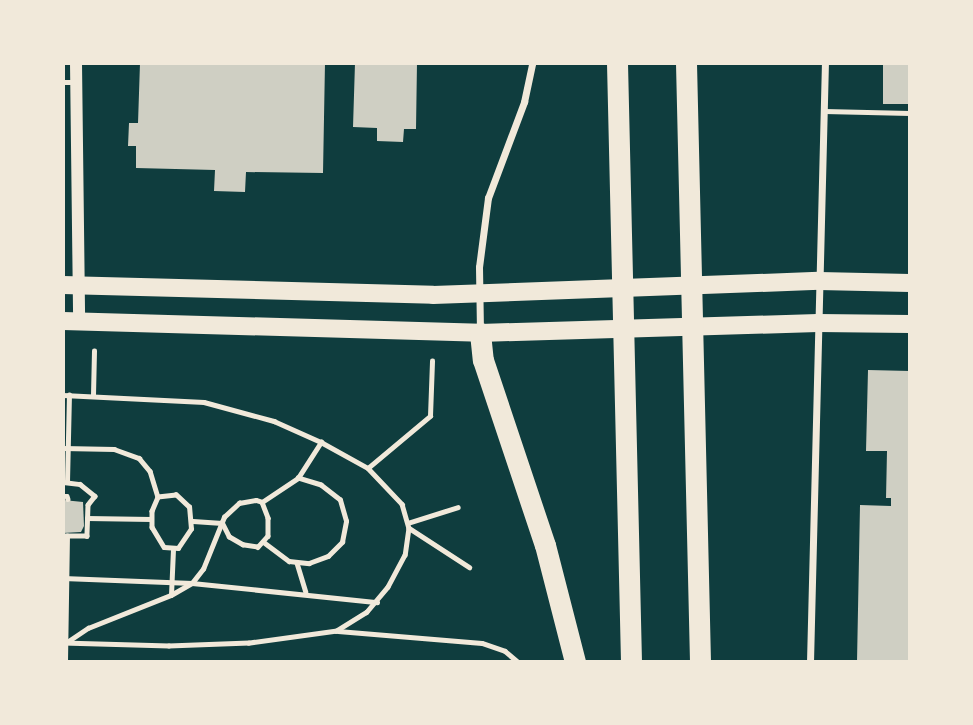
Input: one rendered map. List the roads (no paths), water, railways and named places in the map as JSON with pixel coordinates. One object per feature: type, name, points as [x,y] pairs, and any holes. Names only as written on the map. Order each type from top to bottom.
[{"type":"highway","points":[[617,63],[631,662]]},
{"type":"highway","points":[[686,63],[700,662]]},
{"type":"highway","points":[[480,333],[485,368],[545,545],[575,662]]},
{"type":"main road","points":[[71,285],[479,295],[742,283],[910,283]]},
{"type":"main road","points":[[71,321],[480,333],[555,333],[818,323],[910,324]]},
{"type":"street","points":[[71,321],[70,82],[76,63]]},
{"type":"street","points":[[480,333],[480,256],[488,198],[524,102],[532,63]]},
{"type":"street","points":[[810,662],[825,63]]},
{"type":"lane","points":[[824,111],[910,113]]}]
